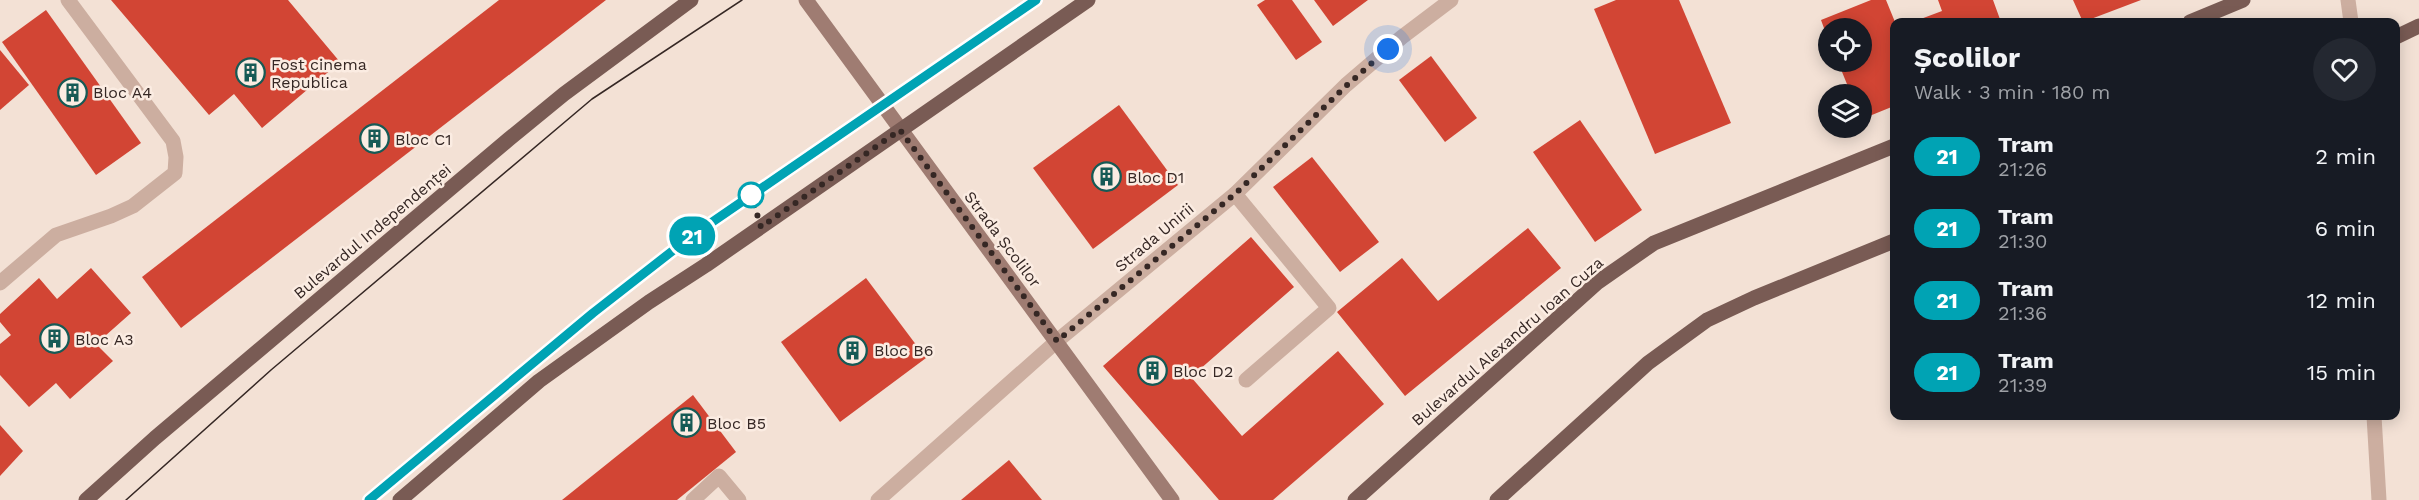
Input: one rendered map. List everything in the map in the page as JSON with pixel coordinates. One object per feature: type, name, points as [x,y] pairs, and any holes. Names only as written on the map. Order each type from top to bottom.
[{"type":"main road","name":"Bulevardul Independenței","points":[[86,500],[155,438],[509,139],[564,94],[691,0]]},
{"type":"main road","name":"Strada Școlilor","points":[[806,0],[1172,500]]},
{"type":"main road","points":[[400,500],[539,381],[649,302],[706,265],[1088,0]]},
{"type":"main road","points":[[2199,18],[2242,0]]},
{"type":"main road","points":[[2400,35],[2419,26]]},
{"type":"main road","name":"Bulevardul Alexandru Ioan Cuza","points":[[1355,500],[1598,282],[1654,243],[1890,148]]},
{"type":"main road","points":[[1497,500],[1648,363],[1707,320],[1754,298],[1890,243]]},
{"type":"street","points":[[0,283],[56,235],[133,206],[175,173],[176,157],[173,141],[68,0]]},
{"type":"street","name":"Strada Unirii","points":[[878,500],[1057,341],[1235,194],[1346,86],[1402,37],[1451,0]]},
{"type":"street","points":[[2348,0],[2350,18]]},
{"type":"street","points":[[1235,194],[1329,308],[1246,380]]},
{"type":"street","points":[[2374,420],[2379,500]]},
{"type":"street","points":[[693,500],[719,476],[739,500]]},
{"type":"building","name":"Fost cinema Republica","points":[[111,0],[288,0],[340,62],[262,128],[234,94],[209,115]]},
{"type":"building","name":"Bloc C1","points":[[499,0],[606,0],[181,328],[142,277]]},
{"type":"building","points":[[1265,0],[1292,0],[1322,42],[1296,60],[1257,5]]},
{"type":"building","points":[[1314,0],[1368,0],[1333,26]]},
{"type":"building","points":[[1616,0],[1679,0],[1731,123],[1655,154],[1594,9]]},
{"type":"building","points":[[1871,0],[1886,0],[1893,18],[1890,18],[1890,108],[1872,115],[1872,84],[1847,84],[1842,72],[1872,72],[1872,18],[1826,18]]},
{"type":"building","points":[[1938,0],[1993,0],[2000,18],[1923,18],[1942,11]]},
{"type":"building","points":[[2073,0],[2141,0],[2094,18],[2081,18]]},
{"type":"building","name":"Bloc A4","points":[[46,10],[141,143],[96,175],[2,42]]},
{"type":"building","points":[[0,50],[29,85],[0,110]]},
{"type":"building","points":[[1431,56],[1477,118],[1445,142],[1399,80]]},
{"type":"building","name":"Bloc D1","points":[[1119,105],[1178,185],[1093,249],[1033,168]]},
{"type":"building","points":[[1580,120],[1642,210],[1595,242],[1533,152]]},
{"type":"building","points":[[1312,157],[1379,242],[1340,272],[1273,187]]},
{"type":"building","points":[[1528,228],[1561,268],[1405,396],[1337,312],[1402,258],[1438,301]]},
{"type":"building","name":"Bloc D2","points":[[1251,237],[1294,287],[1191,377],[1242,436],[1338,351],[1384,404],[1273,500],[1219,500],[1103,366]]},
{"type":"building","name":"Bloc A3","points":[[91,268],[131,313],[96,344],[113,361],[70,399],[56,383],[29,407],[0,375],[0,344],[11,335],[0,322],[0,314],[39,278],[57,299]]},
{"type":"building","name":"Bloc B6","points":[[866,278],[926,358],[840,422],[781,342]]},
{"type":"building","name":"Bloc B5","points":[[693,395],[736,452],[677,500],[562,500]]},
{"type":"building","points":[[0,425],[23,451],[0,476]]},
{"type":"building","points":[[1009,460],[1042,500],[961,500]]},
{"type":"tram line","points":[[126,500],[271,370],[592,99],[742,0]]},
{"type":"tram line","points":[[369,500],[593,313],[689,238],[1036,0]]},
{"type":"tram line","name":"21","points":[[369,500],[593,313],[689,238],[1036,0]]},
{"type":"place","name":"Fost cinema Republica","points":[[250,73]]},
{"type":"place","name":"Bloc A4","points":[[72,92]]},
{"type":"place","name":"Bloc C1","points":[[374,139]]},
{"type":"place","name":"Bloc D1","points":[[1106,177]]},
{"type":"place","name":"Bloc A3","points":[[54,339]]},
{"type":"place","name":"Bloc B6","points":[[853,350]]},
{"type":"place","name":"Bloc D2","points":[[1152,371]]},
{"type":"place","name":"Bloc B5","points":[[686,423]]},
{"type":"route","points":[[751,195],[761,227],[900,130],[1057,341],[1235,194],[1346,86],[1388,49]]}]
